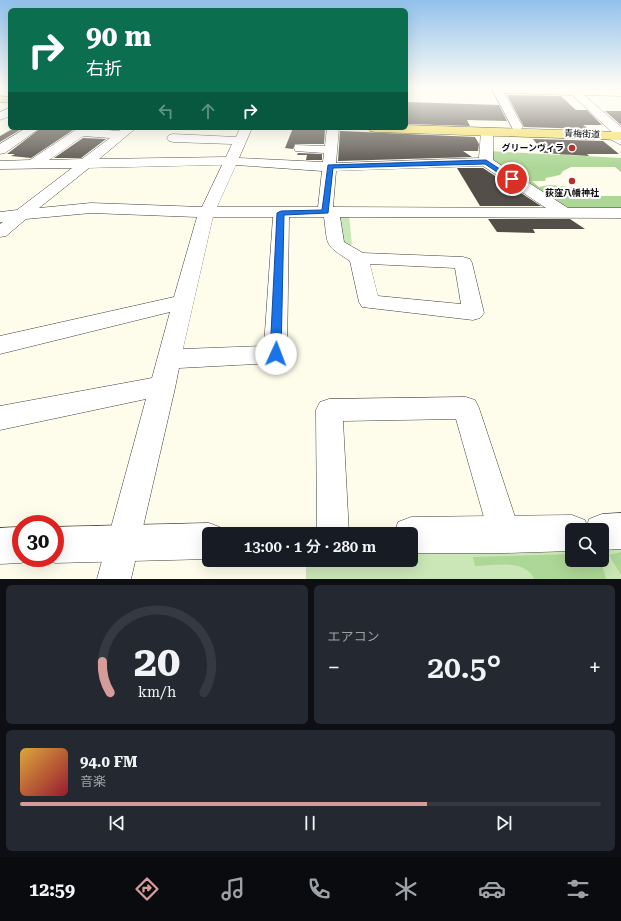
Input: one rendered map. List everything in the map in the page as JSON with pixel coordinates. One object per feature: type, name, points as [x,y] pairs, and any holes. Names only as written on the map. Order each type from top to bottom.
[{"type":"main road","name":"青梅街道","points":[[408,124],[517,127],[619,136]]},
{"type":"main road","name":"青梅街道","points":[[408,129],[619,136]]},
{"type":"street","points":[[510,114],[517,127]]},
{"type":"street","points":[[597,114],[619,136]]},
{"type":"street","points":[[0,150],[31,130]]},
{"type":"street","points":[[333,130],[328,212],[336,244],[359,258],[462,263],[473,313],[369,302],[359,258]]},
{"type":"street","points":[[0,232],[125,131]]},
{"type":"street","points":[[34,164],[81,132],[125,131]]},
{"type":"street","points":[[486,162],[487,132]]},
{"type":"street","points":[[173,138],[238,143],[330,167],[486,162],[563,212]]},
{"type":"street","points":[[0,165],[86,163],[238,143]]},
{"type":"street","points":[[114,579],[207,212],[238,143]]},
{"type":"street","points":[[300,148],[331,150]]},
{"type":"street","points":[[0,216],[91,208],[281,213],[621,213]]},
{"type":"street","points":[[170,359],[276,354],[281,213]]},
{"type":"street","points":[[0,346],[183,302]]},
{"type":"street","points":[[0,418],[147,389],[163,388]]},
{"type":"street","points":[[333,527],[329,410],[466,408],[505,535]]},
{"type":"street","points":[[609,532],[621,531]]},
{"type":"street","points":[[418,535],[565,533]]},
{"type":"street","points":[[64,545],[202,541]]},
{"type":"street","points":[[0,546],[12,545]]},
{"type":"green space","points":[[553,142],[557,142],[568,155],[621,158],[621,172],[615,167],[571,167],[563,171],[560,175],[546,178],[545,181],[532,181],[539,187],[550,185],[581,189],[590,196],[621,196],[621,211],[566,211],[490,162],[489,151],[560,155]]},
{"type":"green space","points":[[337,216],[349,216],[352,244],[349,247],[344,245]]},
{"type":"green space","points":[[609,544],[621,544],[621,579],[306,579],[306,567],[418,567],[418,547],[565,545],[565,567],[609,567]]},
{"type":"green space","points":[[621,552],[621,575],[609,555]]},
{"type":"green space","points":[[565,554],[565,567],[603,567],[606,579],[534,579],[524,568],[517,566],[499,564],[475,566],[473,557]]},
{"type":"building","points":[[408,114],[504,114],[507,121],[467,120],[470,126],[408,124]]},
{"type":"building","points":[[517,114],[591,114],[602,125],[583,125],[589,129],[524,127]]},
{"type":"building","points":[[608,114],[621,114],[621,125]]},
{"type":"building","points":[[10,130],[20,130],[0,142],[0,136]]},
{"type":"building","points":[[38,130],[73,130],[31,158],[11,156],[15,154],[7,154]]},
{"type":"building","points":[[292,130],[325,130],[324,144],[295,144],[293,149],[285,148]]},
{"type":"building","points":[[340,131],[475,137],[479,144],[478,151],[463,151],[472,157],[338,161]]},
{"type":"building","points":[[83,138],[106,139],[81,158],[54,158]]},
{"type":"building","points":[[533,139],[603,141],[619,154],[587,154],[589,156],[544,153]]},
{"type":"building","points":[[298,153],[322,154],[322,160],[306,160],[307,155],[297,155]]},
{"type":"building","points":[[457,168],[483,168],[541,206],[480,206]]},
{"type":"building","points":[[488,219],[570,219],[585,229],[533,229],[535,233],[497,232]]},
{"type":"place","name":"グリーンヴィラ","points":[[572,148]]},
{"type":"place","name":"荻窪八幡神社","points":[[572,181]]},
{"type":"route","points":[[276,354],[281,213],[325,212],[330,167],[486,162],[512,179]]}]
